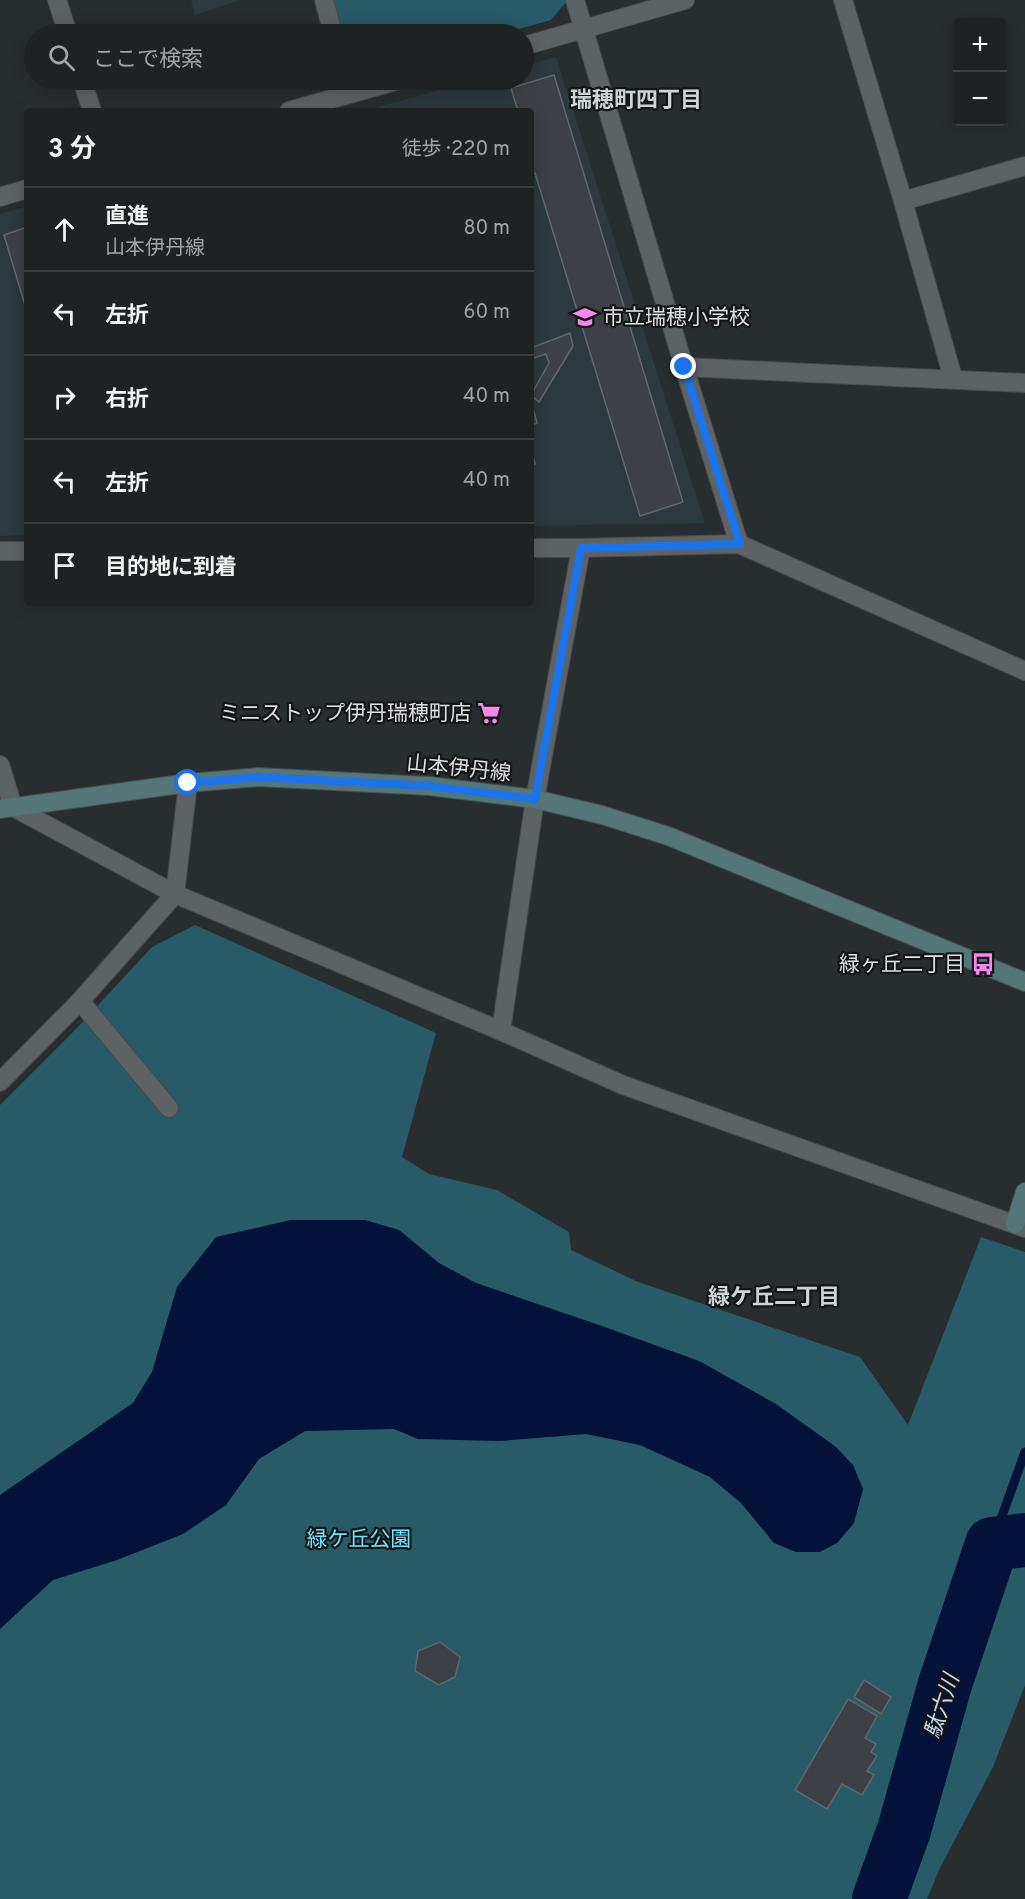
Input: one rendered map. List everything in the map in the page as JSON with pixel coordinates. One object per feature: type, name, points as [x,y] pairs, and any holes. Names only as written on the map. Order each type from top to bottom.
[{"type":"main road","name":"山本伊丹線","points":[[7,808],[188,783],[258,777],[429,786],[535,799],[602,815],[668,836],[1025,982]]},
{"type":"main road","points":[[1020,1226],[1025,1192]]},
{"type":"street","points":[[57,0],[65,24]]},
{"type":"street","points":[[324,0],[330,24]]},
{"type":"street","points":[[575,0],[684,367],[740,544]]},
{"type":"street","points":[[534,43],[685,0]]},
{"type":"street","points":[[843,0],[953,378]]},
{"type":"street","points":[[85,90],[91,108]]},
{"type":"street","points":[[296,108],[337,90]]},
{"type":"street","points":[[903,201],[1025,166]]},
{"type":"street","points":[[0,196],[24,190]]},
{"type":"street","points":[[684,367],[1025,382]]},
{"type":"street","points":[[534,548],[740,544],[1025,671]]},
{"type":"street","points":[[501,1031],[535,799],[581,548]]},
{"type":"street","points":[[0,551],[24,551]]},
{"type":"street","points":[[0,765],[7,808],[176,894],[623,1085],[1020,1226]]},
{"type":"street","points":[[0,1082],[80,1001],[176,894],[188,783]]},
{"type":"street","points":[[80,1001],[169,1108]]},
{"type":"shaded area","points":[[191,0],[240,0],[195,15]]},
{"type":"shaded area","name":"市立瑞穂小学校","points":[[556,57],[705,523],[534,526],[534,108],[375,108],[439,90],[534,90],[534,63]]},
{"type":"shaded area","points":[[24,207],[24,535],[0,536],[0,214]]},
{"type":"shaded area","points":[[291,1220],[365,1220],[399,1230],[439,1263],[476,1283],[699,1361],[776,1404],[836,1447],[853,1465],[863,1489],[854,1523],[837,1543],[820,1552],[796,1552],[774,1543],[741,1503],[710,1477],[640,1445],[586,1434],[500,1441],[418,1439],[394,1429],[305,1431],[259,1459],[226,1505],[183,1534],[117,1560],[53,1580],[0,1629],[0,1495],[133,1403],[152,1372],[177,1287],[216,1237]]},
{"type":"green space","points":[[333,0],[565,0],[566,2],[551,20],[534,25],[339,24]]},
{"type":"green space","name":"緑ケ丘公園","points":[[195,925],[436,1033],[402,1157],[429,1174],[497,1190],[569,1232],[571,1250],[638,1282],[860,1357],[908,1425],[981,1237],[1025,1252],[1025,1685],[993,1767],[940,1868],[927,1899],[0,1899],[0,1105],[74,1031],[152,947]]},
{"type":"building","points":[[554,75],[683,502],[640,516],[534,173],[534,108],[517,108],[512,90],[534,90],[534,81]]},
{"type":"building","points":[[24,228],[24,302],[4,235]]},
{"type":"building","points":[[570,333],[573,346],[539,402],[534,398],[534,390],[549,363],[546,354],[534,358],[534,347]]},
{"type":"building","points":[[440,1642],[460,1657],[455,1677],[439,1685],[415,1671],[418,1651]]},
{"type":"building","points":[[864,1680],[891,1697],[881,1714],[854,1697]]},
{"type":"building","points":[[848,1699],[877,1716],[865,1738],[876,1744],[871,1752],[877,1756],[867,1771],[874,1775],[862,1795],[842,1784],[827,1809],[795,1790]]},
{"type":"waterway","points":[[992,1544],[1025,1452]]},
{"type":"waterway","name":"駄六川","points":[[879,1899],[904,1830],[945,1684],[992,1544],[1025,1540]]},
{"type":"place","name":"市立瑞穂小学校","points":[[585,317]]},
{"type":"place","name":"ミニストップ伊丹瑞穂町店","points":[[489,713]]},
{"type":"place","name":"緑ヶ丘二丁目","points":[[983,964]]},
{"type":"district","name":"瑞穂町四丁目","points":[[636,99]]},
{"type":"district","name":"緑ケ丘二丁目","points":[[774,1296]]},
{"type":"route","points":[[188,783],[258,777],[429,786],[535,799],[581,548],[740,544],[684,367]]}]
